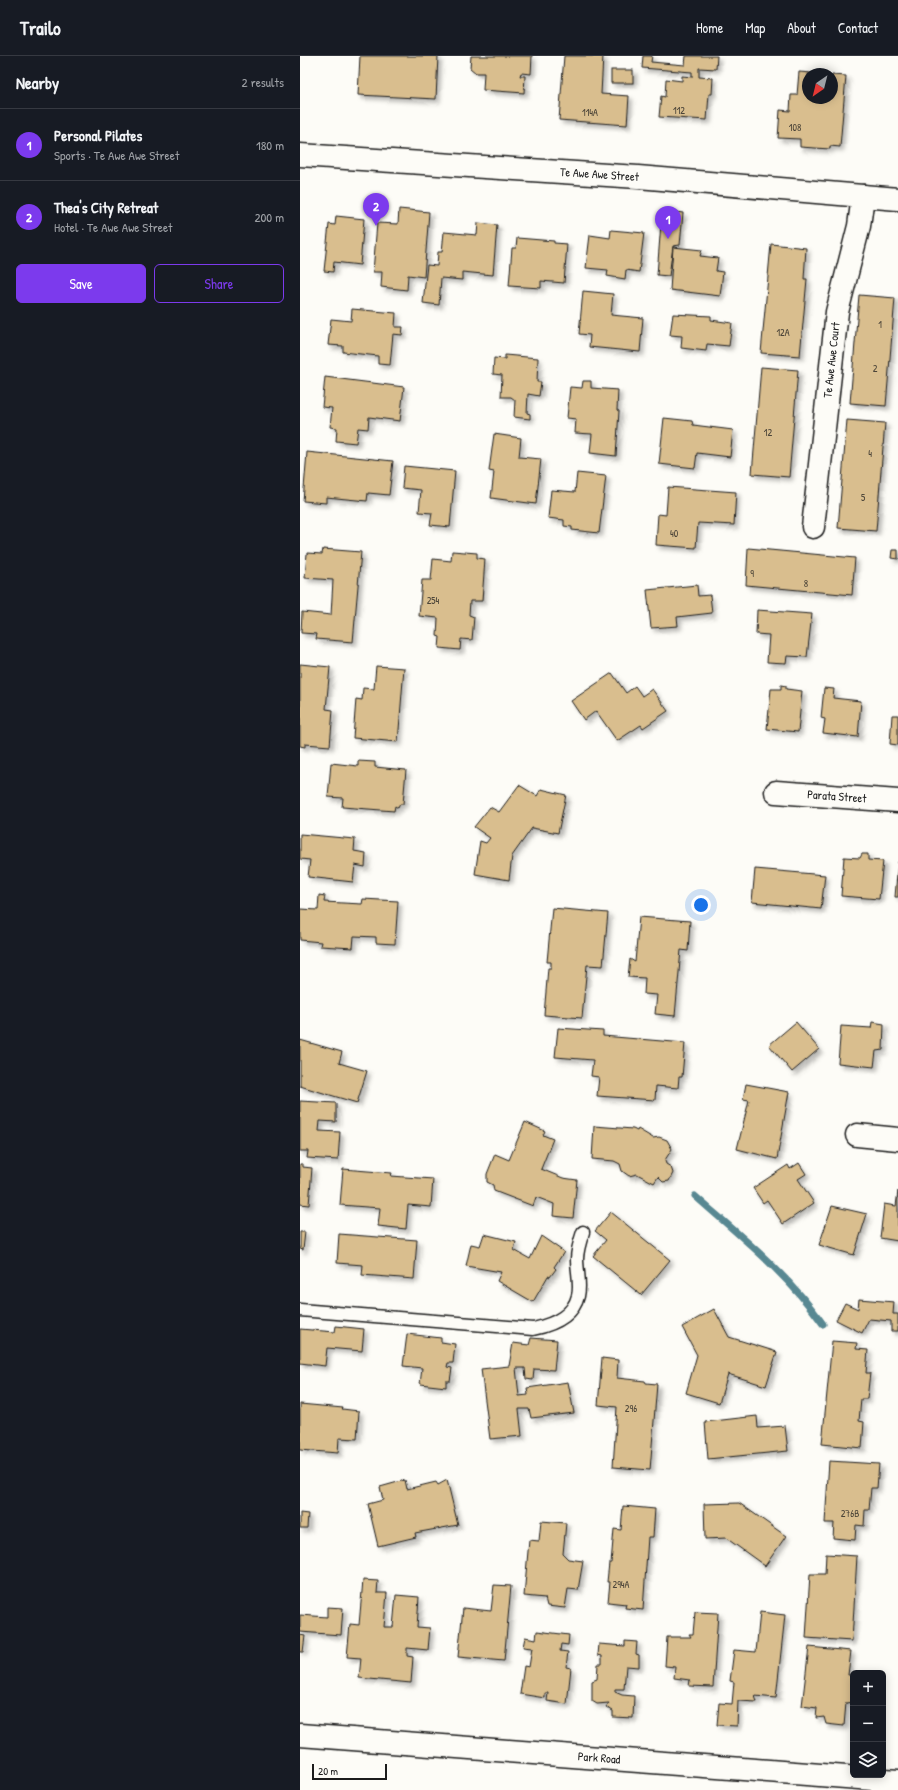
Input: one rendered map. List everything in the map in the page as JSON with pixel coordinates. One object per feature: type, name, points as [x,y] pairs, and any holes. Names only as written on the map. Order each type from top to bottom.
[{"type":"street","name":"Te Awe Awe Street","points":[[300,155],[638,177],[898,199]]},
{"type":"street","name":"Te Awe Awe Court","points":[[813,527],[837,312],[859,226],[864,196]]},
{"type":"street","name":"Parata Street","points":[[776,792],[898,801]]},
{"type":"street","points":[[856,1135],[898,1139]]},
{"type":"street","name":"Park Road","points":[[300,1734],[898,1781]]},
{"type":"lane","points":[[300,1310],[533,1329],[549,1326],[565,1316],[575,1305],[578,1296],[577,1258],[583,1232]]},
{"type":"building","points":[[360,56],[438,56],[436,99],[358,95]]},
{"type":"building","points":[[471,56],[532,56],[531,74],[521,73],[520,76],[525,76],[524,93],[483,90],[484,73],[476,73],[470,68]]},
{"type":"building","points":[[564,56],[603,56],[601,94],[629,96],[627,125],[559,120]]},
{"type":"building","points":[[643,56],[652,56],[651,62],[685,65],[686,56],[717,56],[716,69],[699,68],[699,77],[713,78],[712,94],[709,94],[707,120],[659,117],[661,96],[665,97],[666,79],[682,81],[682,76],[692,77],[692,72],[642,68]]},
{"type":"building","points":[[611,70],[633,70],[633,83],[611,83]]},
{"type":"building","points":[[799,72],[802,72],[802,104],[838,104],[838,75],[846,76],[840,147],[830,146],[830,149],[800,147],[800,139],[778,138],[780,110],[790,111],[791,95],[797,95]]},
{"type":"building","points":[[399,209],[429,212],[424,277],[408,275],[407,290],[381,287],[382,272],[373,272],[377,223],[398,224]]},
{"type":"building","points":[[662,210],[683,213],[680,245],[673,246],[669,276],[657,275]]},
{"type":"building","points":[[336,216],[364,219],[360,265],[334,262],[333,272],[324,271],[329,224],[335,225]]},
{"type":"building","points":[[478,223],[497,225],[493,275],[462,272],[462,280],[441,278],[439,305],[423,303],[427,265],[437,266],[438,252],[442,252],[444,232],[477,235]]},
{"type":"building","points":[[611,230],[644,233],[639,272],[626,270],[625,279],[607,276],[608,270],[586,268],[590,235],[610,238]]},
{"type":"building","points":[[517,238],[554,241],[554,243],[567,244],[564,283],[541,281],[541,288],[509,286],[512,248],[516,248]]},
{"type":"building","points":[[771,244],[806,248],[804,279],[807,279],[800,356],[761,353]]},
{"type":"building","points":[[673,247],[702,250],[700,256],[718,258],[716,271],[723,272],[720,296],[670,290]]},
{"type":"building","points":[[583,291],[613,294],[611,315],[643,318],[640,352],[589,347],[590,335],[579,334]]},
{"type":"building","points":[[859,295],[895,298],[886,406],[850,403]]},
{"type":"building","points":[[352,309],[396,313],[395,327],[403,327],[402,335],[393,334],[390,365],[378,364],[378,356],[343,352],[343,346],[328,345],[331,319],[351,321]]},
{"type":"building","points":[[673,314],[711,316],[711,320],[732,323],[729,346],[707,344],[706,351],[681,348],[682,336],[670,335]]},
{"type":"building","points":[[505,355],[538,358],[537,382],[541,382],[539,396],[528,394],[527,413],[530,414],[530,419],[514,417],[515,400],[511,397],[501,397],[502,375],[493,374],[494,358],[505,359]]},
{"type":"building","points":[[761,367],[798,370],[789,477],[752,474]]},
{"type":"building","points":[[325,377],[404,387],[400,421],[369,417],[368,429],[358,428],[356,443],[336,441],[337,428],[330,427],[332,408],[322,407]]},
{"type":"building","points":[[583,381],[591,381],[591,388],[618,390],[617,410],[619,411],[616,456],[590,453],[592,434],[575,433],[576,419],[567,418],[570,387],[582,388]]},
{"type":"building","points":[[664,418],[692,421],[693,425],[733,430],[730,457],[697,453],[695,468],[659,464]]},
{"type":"building","points":[[847,420],[885,423],[876,531],[838,528]]},
{"type":"building","points":[[494,434],[521,438],[519,457],[541,459],[536,504],[491,498],[494,472],[489,471]]},
{"type":"building","points":[[307,452],[393,461],[389,495],[368,493],[367,501],[326,497],[326,503],[303,501]]},
{"type":"building","points":[[404,466],[455,471],[450,527],[430,525],[432,513],[419,512],[421,490],[402,488]]},
{"type":"building","points":[[577,473],[606,476],[599,533],[572,530],[572,527],[564,526],[564,520],[548,518],[551,490],[575,492]]},
{"type":"building","points":[[668,487],[736,492],[734,525],[698,523],[696,548],[656,545],[658,514],[666,515]]},
{"type":"building","points":[[748,548],[855,558],[852,595],[746,585]]},
{"type":"building","points":[[323,549],[361,552],[353,642],[316,639],[317,634],[301,633],[302,612],[331,615],[333,580],[305,578],[307,553],[322,554]]},
{"type":"building","points":[[892,550],[898,550],[898,559],[891,558]]},
{"type":"building","points":[[452,551],[477,553],[477,558],[485,559],[482,601],[470,601],[469,615],[474,617],[472,640],[461,639],[460,650],[439,648],[440,637],[437,636],[438,618],[419,616],[422,580],[431,580],[433,559],[451,561]]},
{"type":"building","points":[[697,585],[698,596],[710,595],[712,613],[677,617],[678,626],[651,628],[647,590]]},
{"type":"building","points":[[757,610],[812,614],[807,657],[787,656],[786,663],[767,662],[769,635],[756,634]]},
{"type":"building","points":[[300,664],[330,667],[326,709],[333,710],[330,746],[305,744],[305,747],[300,746]]},
{"type":"building","points":[[376,666],[404,668],[398,742],[353,738],[356,699],[362,700],[363,688],[374,689]]},
{"type":"building","points":[[612,673],[626,693],[635,686],[642,696],[652,689],[668,711],[643,728],[641,725],[617,741],[596,711],[584,720],[571,701]]},
{"type":"building","points":[[781,685],[786,686],[786,689],[802,691],[798,732],[767,729],[771,689],[781,689]]},
{"type":"building","points":[[824,688],[834,689],[833,698],[861,701],[858,737],[823,733],[825,719],[821,718]]},
{"type":"building","points":[[892,715],[898,715],[898,745],[890,744]]},
{"type":"building","points":[[358,761],[375,762],[375,767],[406,770],[403,804],[400,804],[398,808],[395,806],[394,811],[342,807],[343,798],[328,797],[331,763],[358,766]]},
{"type":"building","points":[[519,785],[537,796],[541,789],[566,795],[558,833],[532,828],[512,856],[509,880],[475,874],[480,841],[486,843],[490,838],[474,827],[490,807],[499,812]]},
{"type":"building","points":[[300,834],[355,839],[354,851],[366,853],[365,867],[355,865],[353,882],[308,877],[310,860],[300,859]]},
{"type":"building","points":[[862,854],[868,854],[868,860],[883,861],[879,899],[841,896],[844,857],[860,858]]},
{"type":"building","points":[[898,862],[898,897],[895,897]]},
{"type":"building","points":[[755,869],[825,875],[821,909],[752,902]]},
{"type":"building","points":[[319,895],[325,896],[324,902],[362,904],[363,899],[398,901],[395,944],[376,943],[376,937],[354,936],[353,948],[320,946],[321,942],[300,940],[300,909],[318,910]]},
{"type":"building","points":[[552,908],[608,913],[603,966],[587,965],[582,1018],[544,1015],[548,968],[551,968],[551,962],[547,962]]},
{"type":"building","points":[[639,917],[690,921],[688,951],[681,950],[675,1016],[655,1014],[657,995],[644,994],[645,978],[628,977],[630,959],[635,962]]},
{"type":"building","points":[[796,1022],[819,1049],[792,1072],[769,1045]]},
{"type":"building","points":[[872,1022],[884,1024],[883,1050],[876,1051],[874,1067],[838,1063],[841,1026],[871,1028]]},
{"type":"building","points":[[558,1028],[603,1031],[603,1036],[685,1043],[682,1077],[679,1077],[678,1088],[656,1086],[655,1100],[597,1096],[599,1077],[591,1076],[593,1060],[555,1057]]},
{"type":"building","points":[[300,1040],[342,1052],[339,1063],[367,1071],[357,1103],[300,1086]]},
{"type":"building","points":[[746,1084],[789,1092],[777,1159],[737,1149],[749,1100],[743,1099]]},
{"type":"building","points":[[300,1101],[336,1103],[336,1122],[320,1121],[319,1131],[340,1132],[338,1160],[307,1158],[308,1151],[300,1151]]},
{"type":"building","points":[[525,1122],[545,1131],[543,1135],[553,1139],[541,1169],[563,1178],[577,1180],[573,1218],[553,1216],[554,1204],[536,1197],[533,1206],[494,1191],[493,1185],[487,1182],[487,1174],[495,1154],[509,1160]]},
{"type":"building","points":[[594,1126],[633,1129],[637,1131],[638,1129],[653,1138],[659,1137],[667,1140],[672,1149],[665,1160],[666,1164],[671,1167],[673,1173],[669,1181],[663,1182],[658,1177],[654,1183],[637,1174],[629,1176],[622,1171],[620,1164],[614,1161],[592,1159]]},
{"type":"building","points":[[799,1163],[806,1174],[798,1179],[814,1203],[783,1224],[767,1200],[763,1203],[753,1188],[788,1165],[790,1169]]},
{"type":"building","points":[[300,1164],[303,1164],[303,1167],[312,1168],[309,1205],[300,1204]]},
{"type":"building","points":[[343,1169],[392,1173],[391,1176],[433,1179],[431,1207],[408,1205],[406,1229],[378,1226],[380,1208],[340,1205]]},
{"type":"building","points":[[898,1191],[898,1241],[880,1238],[884,1204],[896,1206]]},
{"type":"building","points":[[832,1206],[867,1214],[854,1255],[819,1245]]},
{"type":"building","points":[[611,1212],[670,1260],[641,1295],[593,1256],[606,1240],[595,1231]]},
{"type":"building","points":[[300,1232],[305,1232],[303,1250],[300,1249]]},
{"type":"building","points":[[339,1234],[417,1240],[414,1279],[362,1275],[363,1265],[337,1263]]},
{"type":"building","points":[[484,1234],[516,1242],[514,1250],[530,1259],[541,1236],[564,1252],[554,1267],[556,1269],[550,1277],[548,1276],[533,1302],[497,1281],[501,1272],[466,1266],[471,1244],[480,1246]]},
{"type":"building","points":[[859,1299],[894,1302],[893,1314],[898,1314],[898,1331],[891,1331],[891,1321],[869,1319],[862,1333],[836,1320],[845,1303],[858,1309]]},
{"type":"building","points":[[714,1309],[729,1337],[777,1352],[766,1386],[728,1374],[719,1403],[686,1393],[697,1355],[682,1327]]},
{"type":"building","points":[[336,1326],[364,1329],[362,1351],[327,1348],[325,1366],[300,1363],[300,1329],[335,1332]]},
{"type":"building","points":[[407,1334],[441,1338],[441,1342],[455,1344],[453,1363],[448,1363],[447,1367],[452,1368],[450,1381],[446,1381],[446,1387],[420,1384],[422,1368],[403,1366]]},
{"type":"building","points":[[531,1338],[557,1340],[554,1370],[534,1369],[533,1380],[526,1379],[525,1368],[516,1368],[519,1396],[528,1395],[527,1388],[568,1382],[574,1413],[531,1418],[529,1409],[519,1409],[522,1436],[490,1439],[481,1369],[509,1366],[513,1343],[529,1345]]},
{"type":"building","points":[[832,1341],[857,1343],[856,1349],[868,1350],[866,1373],[870,1373],[867,1399],[861,1399],[859,1421],[864,1422],[862,1448],[822,1444]]},
{"type":"building","points":[[602,1358],[618,1360],[617,1378],[657,1384],[650,1470],[613,1467],[617,1407],[598,1405]]},
{"type":"building","points":[[300,1404],[359,1411],[357,1439],[339,1438],[338,1453],[300,1450]]},
{"type":"building","points":[[757,1416],[758,1428],[785,1426],[788,1451],[708,1459],[705,1422]]},
{"type":"building","points":[[829,1461],[879,1464],[877,1488],[871,1488],[869,1510],[865,1510],[864,1526],[856,1525],[855,1540],[833,1538],[834,1523],[825,1523]]},
{"type":"building","points":[[405,1480],[407,1489],[436,1482],[438,1485],[447,1480],[458,1525],[415,1533],[416,1537],[378,1546],[368,1504],[383,1500],[380,1487]]},
{"type":"building","points":[[739,1503],[786,1536],[765,1566],[726,1538],[705,1539],[704,1504]]},
{"type":"building","points":[[623,1506],[655,1509],[653,1537],[648,1537],[643,1610],[625,1608],[626,1604],[608,1602],[610,1582],[607,1582],[609,1563],[611,1563],[614,1529],[621,1530]]},
{"type":"building","points":[[300,1513],[308,1514],[307,1528],[300,1528]]},
{"type":"building","points":[[541,1521],[566,1523],[563,1554],[568,1559],[583,1561],[578,1590],[568,1589],[565,1608],[547,1606],[545,1598],[524,1596],[529,1540],[539,1541]]},
{"type":"building","points":[[826,1554],[857,1556],[852,1641],[806,1638],[810,1574],[825,1574]]},
{"type":"building","points":[[363,1580],[378,1581],[377,1593],[387,1593],[384,1627],[393,1627],[396,1595],[419,1597],[417,1627],[430,1628],[428,1650],[407,1648],[407,1656],[413,1657],[411,1683],[359,1678],[361,1658],[347,1657],[350,1624],[359,1625]]},
{"type":"building","points":[[494,1585],[511,1586],[504,1661],[458,1657],[463,1608],[491,1611]]},
{"type":"building","points":[[327,1607],[343,1608],[341,1635],[300,1632],[300,1615],[327,1617]]},
{"type":"building","points":[[695,1612],[718,1613],[713,1687],[689,1686],[690,1680],[674,1678],[675,1667],[665,1666],[667,1637],[691,1637],[689,1634],[693,1634]]},
{"type":"building","points":[[760,1612],[785,1615],[776,1698],[755,1696],[757,1702],[738,1701],[737,1726],[717,1725],[719,1703],[732,1704],[734,1682],[730,1681],[734,1650],[756,1652]]},
{"type":"building","points":[[537,1631],[569,1635],[568,1645],[561,1644],[560,1651],[568,1652],[566,1667],[571,1668],[567,1704],[547,1701],[548,1693],[545,1693],[545,1698],[520,1694],[524,1666],[529,1667],[532,1648],[523,1647],[525,1637],[536,1639]]},
{"type":"building","points":[[300,1635],[305,1636],[303,1652],[300,1652]]},
{"type":"building","points":[[625,1641],[637,1642],[636,1654],[639,1655],[639,1667],[626,1666],[624,1689],[615,1689],[615,1692],[622,1695],[634,1696],[633,1718],[613,1717],[613,1711],[606,1707],[609,1703],[597,1704],[592,1701],[592,1681],[597,1679],[598,1664],[602,1664],[602,1656],[598,1655],[599,1644],[625,1646]]},
{"type":"building","points":[[809,1647],[851,1651],[848,1675],[850,1675],[850,1702],[846,1703],[844,1726],[826,1724],[824,1717],[816,1718],[817,1708],[802,1706]]},
{"type":"waterway","points":[[695,1196],[763,1256],[795,1289],[823,1324]]},
{"type":"place","name":"Thea's City Retreat","points":[[376,226]]},
{"type":"place","name":"Personal Pilates","points":[[668,239]]}]
